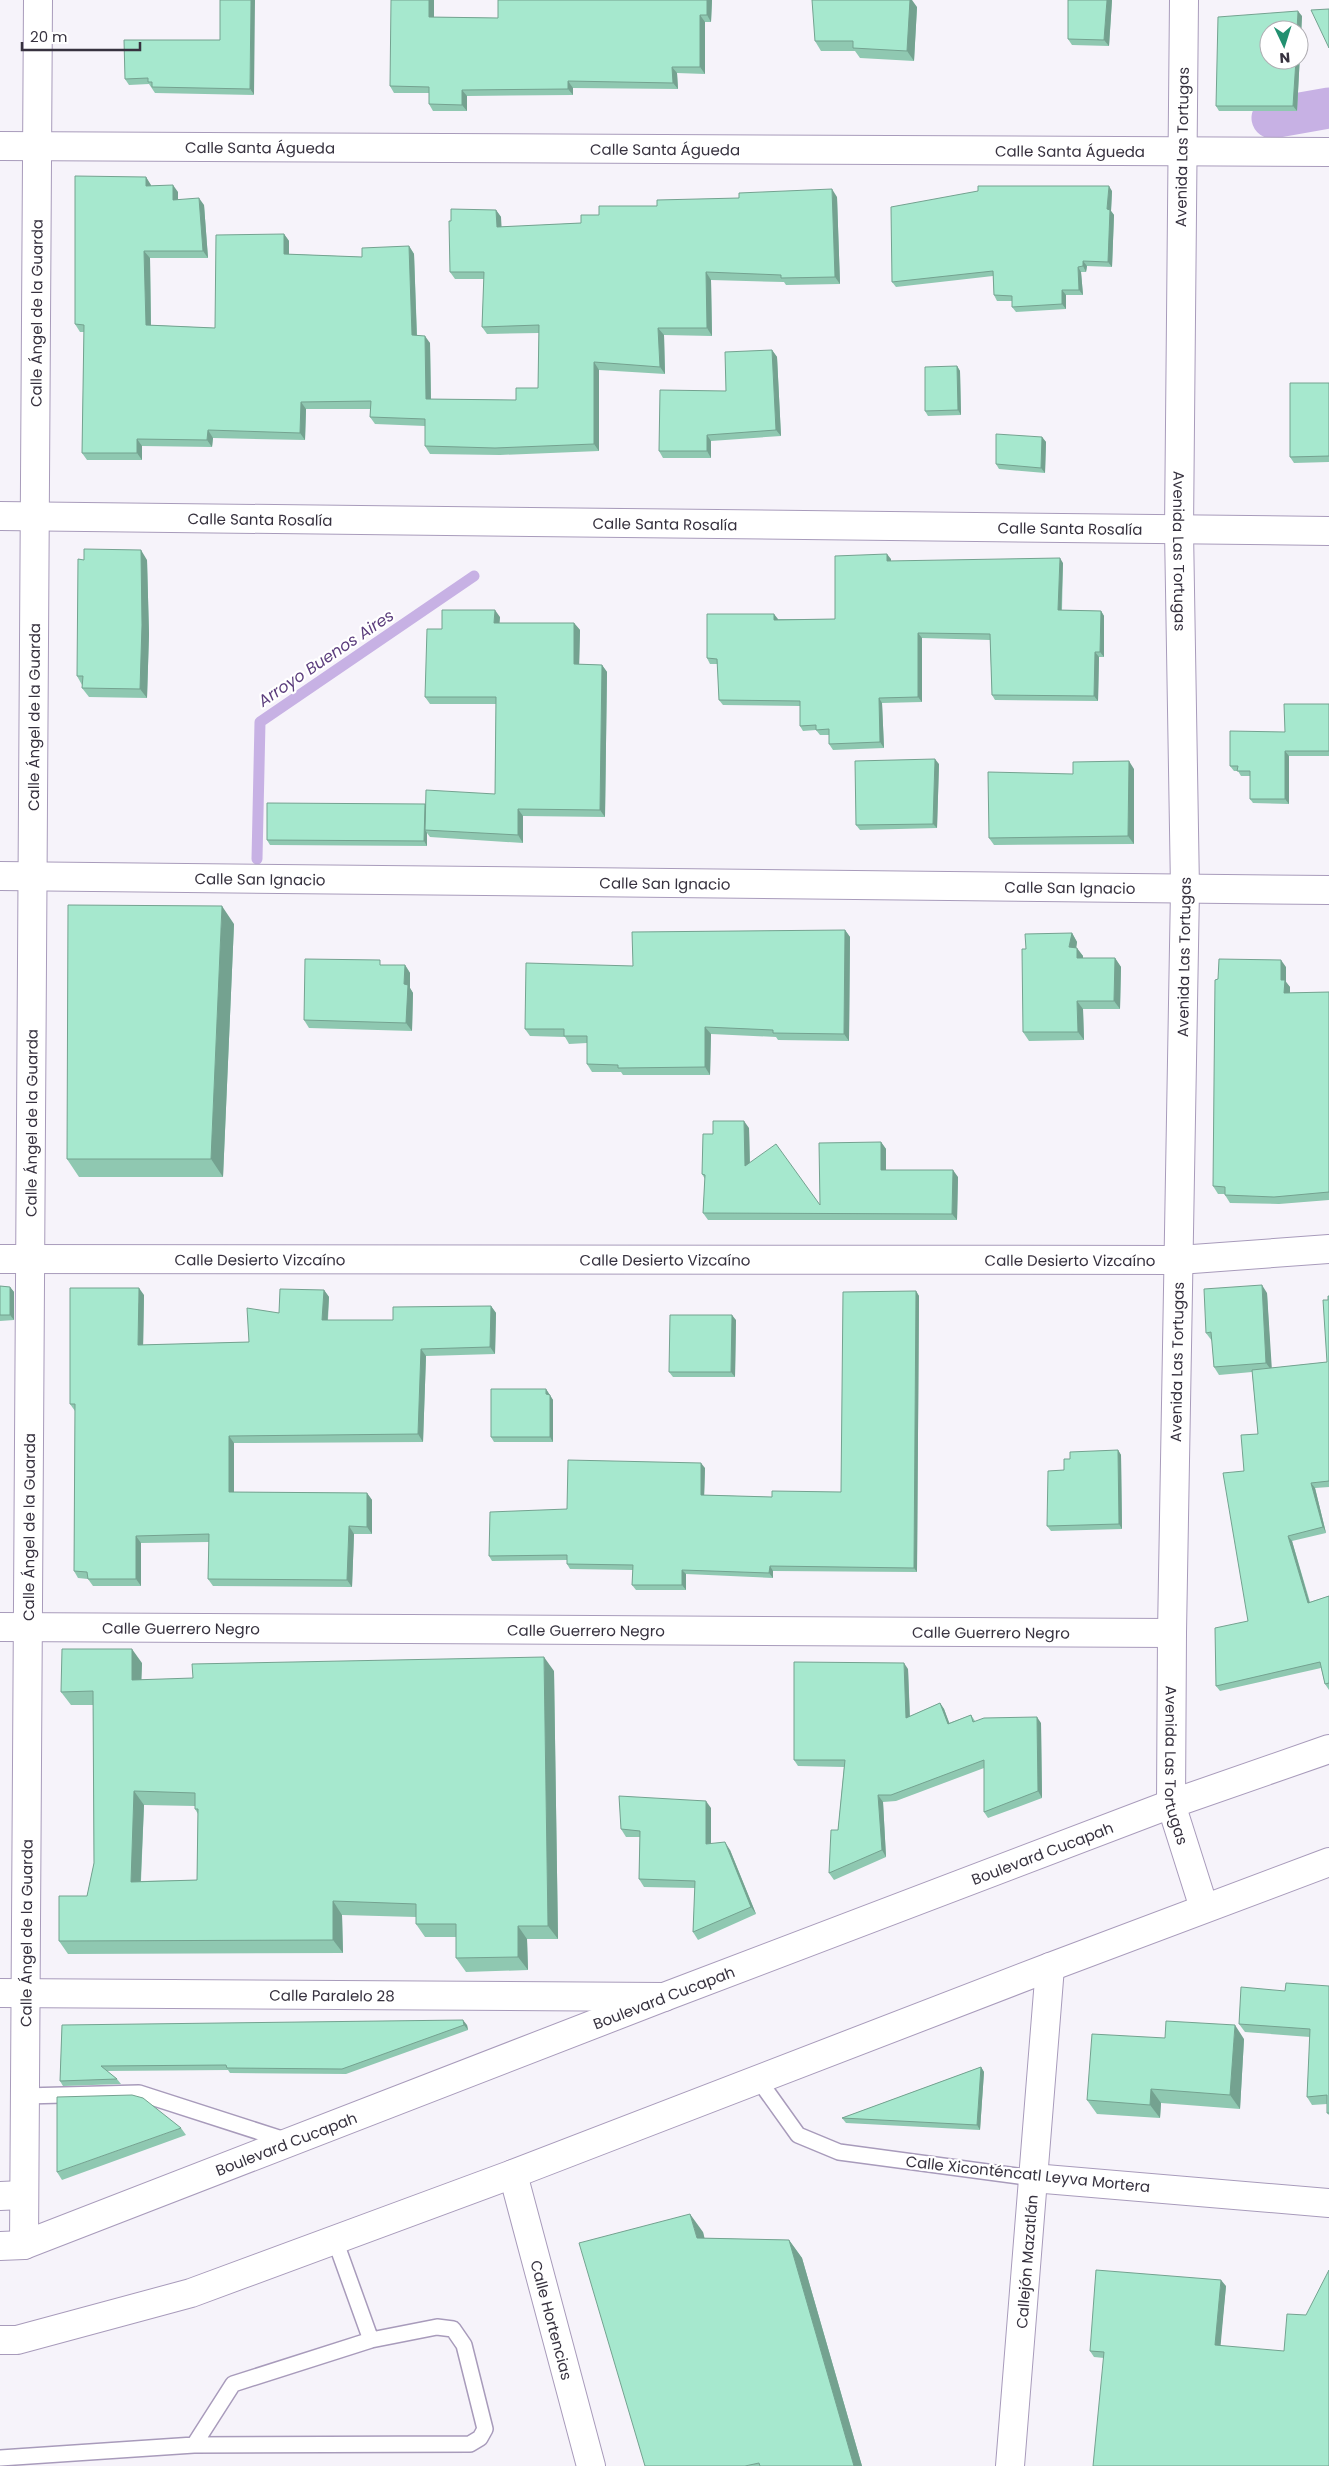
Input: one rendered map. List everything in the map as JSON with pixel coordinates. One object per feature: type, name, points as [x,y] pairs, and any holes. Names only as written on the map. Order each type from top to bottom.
[{"type":"street","name":"Calle Ángel de la Guarda","points":[[12,2245],[11,2195],[25,2096],[27,1992],[38,0]]},
{"type":"street","name":"Avenida Las Tortugas","points":[[1184,0],[1178,530],[1185,889],[1172,1633],[1171,1804],[1204,1908]]},
{"type":"street","name":"Calle Santa Águeda","points":[[0,146],[1329,152]]},
{"type":"street","name":"Calle Santa Rosalía","points":[[0,516],[1178,530],[1329,530]]},
{"type":"street","name":"Calle San Ignacio","points":[[0,876],[1329,890]]},
{"type":"street","name":"Calle Desierto Vizcaíno","points":[[0,1259],[1179,1260],[1329,1249]]},
{"type":"street","name":"Calle Guerrero Negro","points":[[0,1627],[1172,1633]]},
{"type":"street","name":"Boulevard Cucapah","points":[[12,2245],[290,2142],[1171,1804],[1329,1749]]},
{"type":"street","points":[[0,2340],[18,2340],[191,2293],[513,2174],[1050,1966],[1329,1862]]},
{"type":"street","name":"Callejón Mazatlán","points":[[1010,2466],[1050,1966]]},
{"type":"street","name":"Calle Paralelo 28","points":[[0,1992],[664,1997]]},
{"type":"street","name":"Calle Hortencias","points":[[513,2174],[591,2466]]},
{"type":"street","name":"Calle Xiconténcatl Leyva Mortera","points":[[1033,2178],[1329,2203]]},
{"type":"lane","name":"Calle Xiconténcatl Leyva Mortera","points":[[758,2080],[798,2135],[839,2152],[1033,2178]]},
{"type":"lane","points":[[25,2096],[139,2094],[290,2142]]},
{"type":"lane","points":[[335,2240],[371,2340]]},
{"type":"lane","points":[[0,2458],[194,2445],[470,2444],[480,2438],[485,2429],[464,2345],[453,2329],[437,2327],[371,2340],[232,2384],[194,2445]]},
{"type":"building","points":[[220,0],[251,0],[250,89],[152,87],[152,82],[148,82],[148,78],[125,79],[124,40],[220,40]]},
{"type":"building","points":[[391,0],[429,0],[429,17],[498,18],[498,0],[707,0],[707,15],[700,15],[700,67],[672,67],[673,83],[568,81],[568,89],[462,90],[462,105],[429,104],[429,87],[390,86]]},
{"type":"building","points":[[812,0],[910,0],[907,51],[853,48],[853,41],[815,41]]},
{"type":"building","points":[[1068,0],[1107,0],[1104,40],[1068,39]]},
{"type":"building","points":[[1329,9],[1329,48],[1311,10]]},
{"type":"building","points":[[1298,11],[1298,20],[1259,20],[1259,70],[1295,70],[1293,106],[1216,106],[1218,17]]},
{"type":"building","points":[[75,176],[146,177],[146,186],[173,185],[173,200],[199,198],[203,251],[144,251],[146,325],[215,328],[216,235],[284,234],[284,254],[362,257],[362,248],[409,246],[412,335],[425,336],[426,399],[516,400],[516,388],[538,388],[539,325],[482,327],[484,272],[450,272],[449,221],[451,221],[451,209],[496,210],[497,227],[581,223],[581,215],[599,215],[599,206],[657,206],[657,200],[739,198],[739,193],[832,189],[835,277],[781,278],[781,275],[706,272],[707,328],[658,328],[660,367],[594,362],[594,444],[495,448],[425,446],[425,419],[370,417],[371,401],[301,402],[300,433],[208,430],[207,440],[137,439],[137,453],[82,453],[84,325],[75,324]]},
{"type":"building","points":[[978,186],[1109,186],[1107,209],[1110,210],[1108,262],[1083,261],[1083,266],[1078,267],[1079,290],[1062,290],[1062,304],[1012,307],[1012,296],[994,295],[993,271],[892,282],[891,207],[978,191]]},
{"type":"building","points":[[772,350],[776,430],[707,435],[707,451],[659,451],[660,390],[726,391],[725,352]]},
{"type":"building","points":[[957,366],[958,410],[925,411],[925,367]]},
{"type":"building","points":[[1290,383],[1329,383],[1329,456],[1290,457]]},
{"type":"building","points":[[996,434],[1042,437],[1041,468],[996,464]]},
{"type":"building","points":[[84,549],[141,550],[142,625],[140,689],[82,688],[83,676],[77,676],[78,559],[84,560]]},
{"type":"building","points":[[887,554],[887,561],[1060,558],[1058,610],[1101,611],[1100,652],[1095,652],[1094,696],[992,695],[990,634],[918,633],[918,697],[879,698],[880,742],[829,744],[829,729],[816,730],[816,725],[800,726],[800,701],[719,700],[717,659],[707,658],[707,614],[774,614],[774,620],[835,619],[835,556]]},
{"type":"building","points":[[442,610],[495,610],[494,623],[574,623],[574,664],[602,665],[600,810],[518,809],[518,835],[425,830],[426,790],[495,794],[496,697],[425,697],[427,629],[442,629]]},
{"type":"building","points":[[1284,704],[1329,704],[1329,751],[1285,751],[1285,799],[1250,799],[1250,771],[1237,771],[1238,766],[1230,766],[1230,731],[1285,732]]},
{"type":"building","points":[[935,759],[933,824],[856,825],[855,761]]},
{"type":"building","points":[[1129,761],[1128,836],[989,838],[988,772],[1073,774],[1073,762]]},
{"type":"building","points":[[267,803],[425,804],[424,841],[267,840]]},
{"type":"building","points":[[68,905],[222,906],[211,1159],[67,1159]]},
{"type":"building","points":[[845,930],[844,1034],[773,1033],[773,1030],[705,1027],[705,1067],[618,1068],[618,1065],[587,1064],[587,1036],[564,1036],[564,1029],[525,1029],[526,963],[633,966],[632,932]]},
{"type":"building","points":[[1072,933],[1069,947],[1077,948],[1077,958],[1115,958],[1114,1001],[1077,1001],[1078,1032],[1023,1032],[1022,949],[1026,949],[1025,934]]},
{"type":"building","points":[[305,959],[380,960],[380,965],[405,965],[404,984],[408,985],[406,1023],[304,1020]]},
{"type":"building","points":[[1219,959],[1281,960],[1281,980],[1285,980],[1284,993],[1329,992],[1329,1192],[1274,1197],[1225,1195],[1225,1187],[1213,1186],[1215,980],[1218,979]]},
{"type":"building","points":[[713,1121],[744,1121],[745,1166],[776,1144],[820,1205],[819,1143],[881,1142],[881,1170],[953,1170],[952,1214],[703,1213],[705,1175],[702,1174],[703,1134],[713,1134]]},
{"type":"building","points":[[1262,1285],[1266,1363],[1214,1367],[1211,1332],[1206,1333],[1204,1289]]},
{"type":"building","points":[[0,1286],[10,1287],[10,1315],[0,1315]]},
{"type":"building","points":[[70,1288],[139,1288],[138,1345],[249,1342],[247,1308],[279,1313],[280,1289],[324,1290],[322,1320],[393,1320],[393,1307],[491,1306],[490,1347],[421,1349],[418,1434],[229,1436],[229,1492],[367,1493],[367,1527],[349,1526],[347,1580],[208,1579],[209,1534],[136,1536],[136,1579],[88,1579],[87,1572],[74,1571],[75,1404],[70,1404]]},
{"type":"building","points":[[916,1291],[914,1568],[770,1566],[769,1573],[682,1570],[682,1585],[632,1585],[633,1565],[567,1564],[567,1555],[489,1556],[490,1512],[567,1509],[568,1460],[701,1463],[701,1495],[772,1497],[772,1491],[841,1492],[843,1292]]},
{"type":"building","points":[[1328,1296],[1329,1481],[1311,1483],[1323,1527],[1288,1536],[1308,1603],[1329,1596],[1329,1683],[1325,1684],[1320,1662],[1216,1686],[1215,1628],[1248,1621],[1223,1473],[1244,1471],[1241,1435],[1258,1434],[1252,1370],[1327,1362],[1323,1300],[1328,1300]]},
{"type":"building","points":[[670,1315],[732,1315],[731,1372],[669,1372]]},
{"type":"building","points":[[491,1389],[546,1389],[546,1394],[550,1395],[550,1437],[491,1437]]},
{"type":"building","points":[[1118,1450],[1119,1524],[1047,1526],[1048,1471],[1064,1470],[1064,1459],[1070,1459],[1070,1452]]},
{"type":"building","points":[[62,1649],[132,1649],[132,1680],[193,1678],[192,1664],[544,1657],[548,1926],[518,1926],[518,1957],[456,1958],[456,1924],[416,1924],[416,1904],[333,1901],[333,1940],[59,1941],[59,1896],[87,1896],[94,1863],[93,1691],[61,1692]],"holes":[[[134,1791],[195,1793],[195,1809],[198,1809],[197,1880],[131,1882]]]},
{"type":"building","points":[[794,1662],[904,1663],[906,1718],[940,1703],[948,1724],[971,1715],[973,1722],[984,1718],[1037,1717],[1038,1791],[984,1812],[984,1760],[891,1795],[878,1795],[882,1850],[829,1873],[831,1830],[838,1830],[845,1760],[794,1760]]},
{"type":"building","points":[[619,1796],[706,1801],[706,1844],[725,1842],[751,1907],[693,1932],[695,1881],[639,1879],[640,1831],[621,1829]]},
{"type":"building","points":[[1286,1983],[1329,1986],[1329,2113],[1327,2113],[1327,2095],[1307,2097],[1310,2029],[1239,2024],[1241,1987],[1285,1991]]},
{"type":"building","points":[[463,2020],[464,2025],[342,2069],[227,2068],[226,2065],[101,2066],[117,2079],[60,2081],[62,2025]]},
{"type":"building","points":[[1166,2021],[1235,2025],[1230,2095],[1151,2089],[1150,2105],[1087,2100],[1092,2034],[1165,2038]]},
{"type":"building","points":[[981,2067],[977,2125],[842,2118]]},
{"type":"building","points":[[132,2095],[143,2098],[181,2128],[57,2172],[57,2097]]},
{"type":"building","points":[[690,2214],[697,2238],[789,2240],[854,2466],[760,2466],[759,2463],[745,2466],[645,2466],[579,2243]]},
{"type":"building","points":[[1096,2270],[1221,2280],[1215,2345],[1284,2351],[1287,2314],[1306,2315],[1329,2270],[1329,2466],[1093,2466],[1104,2352],[1090,2351]]},
{"type":"waterway","points":[[1272,118],[1329,108]]},
{"type":"waterway","name":"Arroyo Buenos Aires","points":[[257,859],[260,722],[474,576]]}]
